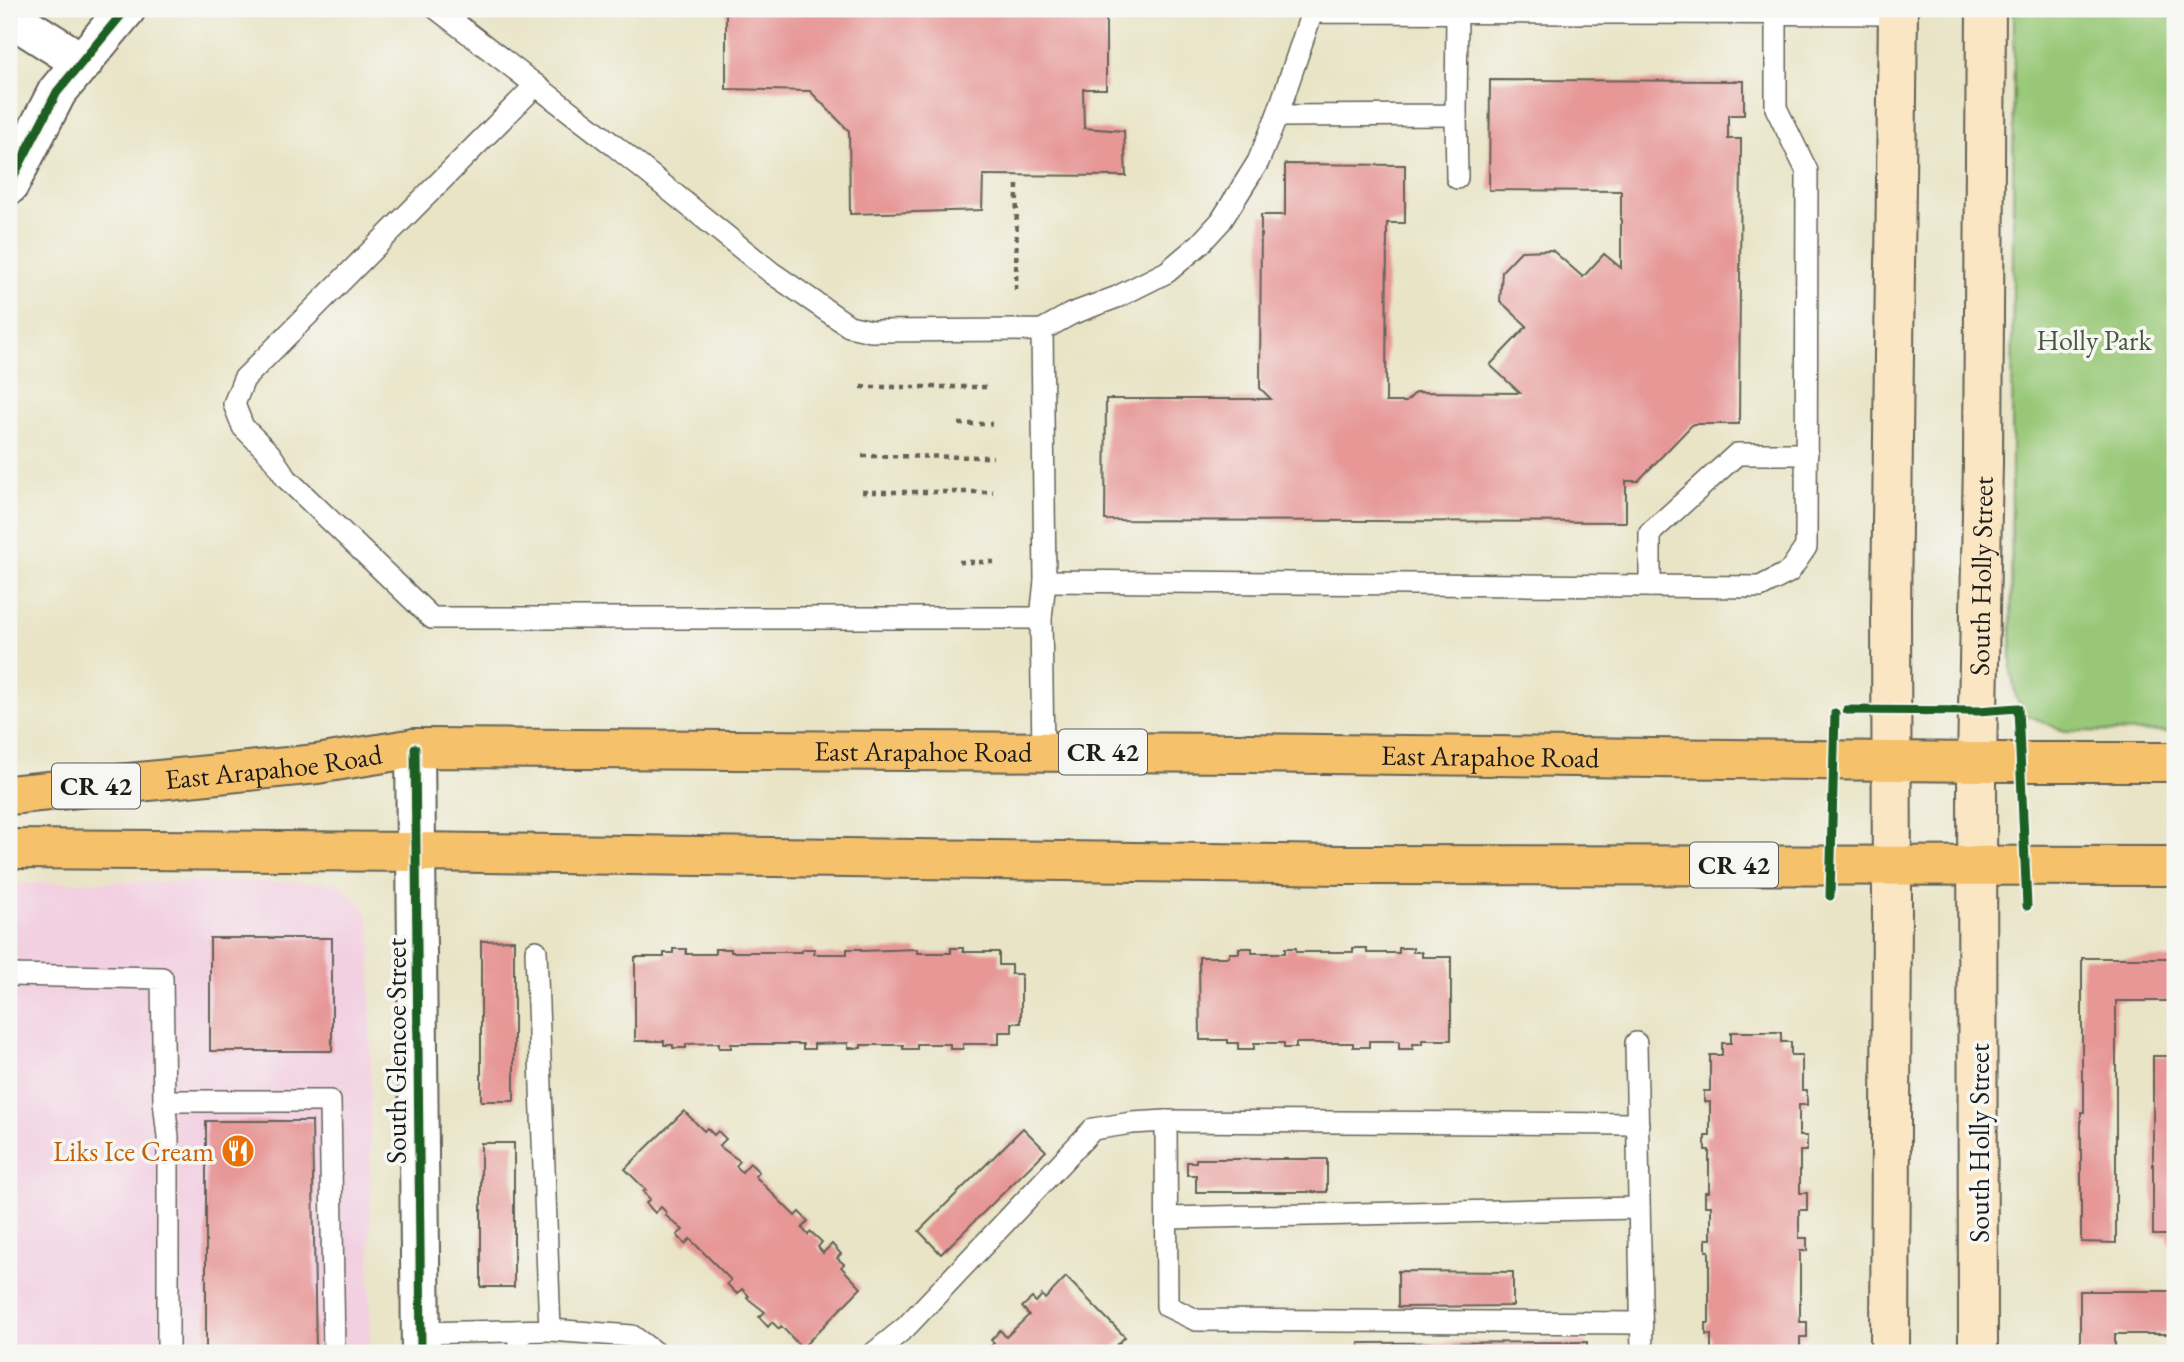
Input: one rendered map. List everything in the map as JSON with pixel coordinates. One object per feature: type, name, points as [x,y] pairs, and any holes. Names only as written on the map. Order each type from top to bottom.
[{"type":"main road","name":"South Holly Street","points":[[1978,1353],[1977,762],[1983,462],[1986,9]]},
{"type":"main road","points":[[1891,1353],[1890,760],[1898,11]]},
{"type":"main road","name":"East Arapahoe Road","points":[[9,795],[317,764],[415,748],[2175,762]]},
{"type":"main road","name":"CR 42","points":[[9,849],[1344,865],[2175,866]]},
{"type":"street","points":[[9,185],[57,92],[126,9]]},
{"type":"street","points":[[9,16],[83,63]]},
{"type":"street","name":"South Glencoe Street","points":[[415,748],[421,1343]]},
{"type":"lane","points":[[437,9],[772,273],[849,326],[871,331],[1042,330],[1071,314],[1117,297],[1167,272],[1200,244],[1221,221],[1258,162],[1277,116],[1312,12],[1776,14],[1898,11]]},
{"type":"lane","points":[[1457,12],[1457,178]]},
{"type":"lane","points":[[1045,581],[1760,587],[1789,572],[1806,547],[1807,171],[1776,108],[1776,14]]},
{"type":"lane","points":[[536,85],[244,379],[234,404],[243,427],[270,454],[287,479],[432,618],[1041,618]]},
{"type":"lane","points":[[1277,116],[1457,115]]},
{"type":"lane","points":[[1042,330],[1045,581],[1041,618],[1043,751]]},
{"type":"lane","points":[[1650,586],[1650,533],[1737,454],[1807,454]]},
{"type":"lane","points":[[536,951],[550,1331]]},
{"type":"lane","points":[[9,975],[162,978],[164,1101],[168,1137],[168,1353]]},
{"type":"lane","points":[[1636,1043],[1642,1353]]},
{"type":"lane","points":[[164,1101],[330,1101],[334,1353]]},
{"type":"lane","points":[[874,1353],[906,1327],[1093,1129],[1132,1122],[1166,1121],[1638,1124]]},
{"type":"lane","points":[[1166,1121],[1167,1306],[1196,1320],[1641,1323]]},
{"type":"lane","points":[[1167,1218],[1639,1208]]},
{"type":"lane","points":[[421,1343],[518,1331],[550,1331],[632,1336],[654,1353]]},
{"type":"lane","points":[[518,1331],[520,1353]]},
{"type":"path","points":[[1016,290],[1017,180]]},
{"type":"path","points":[[861,387],[991,387]]},
{"type":"path","points":[[959,424],[992,424]]},
{"type":"path","points":[[862,456],[993,457]]},
{"type":"path","points":[[862,492],[993,492]]},
{"type":"path","points":[[959,562],[994,562]]},
{"type":"shaded area","points":[[329,882],[342,886],[362,904],[371,928],[370,1353],[9,1353],[9,884]]},
{"type":"green space","name":"Holly Park","points":[[2014,9],[2175,9],[2175,732],[2064,731],[2025,714],[2016,697],[2011,671]]},
{"type":"building","points":[[726,9],[1106,9],[1106,89],[1083,89],[1084,128],[1124,131],[1126,176],[983,175],[982,210],[850,214],[849,131],[810,91],[726,89]]},
{"type":"building","points":[[1490,80],[1744,81],[1744,115],[1728,115],[1728,139],[1741,139],[1739,424],[1693,424],[1638,481],[1626,481],[1626,522],[1105,520],[1106,399],[1271,399],[1260,388],[1261,215],[1285,215],[1285,164],[1405,165],[1405,223],[1387,223],[1386,402],[1406,402],[1416,392],[1520,393],[1490,365],[1527,326],[1500,301],[1502,271],[1521,251],[1552,250],[1583,277],[1604,254],[1621,268],[1621,191],[1489,190]]},
{"type":"building","points":[[210,938],[332,938],[332,1051],[210,1051]]},
{"type":"building","points":[[514,940],[514,1101],[481,1101],[481,941]]},
{"type":"building","points":[[951,948],[963,948],[963,952],[999,952],[999,965],[1011,965],[1011,974],[1021,974],[1021,1023],[1012,1023],[1012,1032],[999,1032],[999,1044],[963,1044],[963,1049],[950,1049],[950,1044],[917,1044],[917,1049],[903,1049],[903,1045],[861,1045],[861,1048],[848,1048],[848,1043],[814,1044],[814,1049],[803,1049],[803,1044],[731,1044],[731,1048],[719,1048],[719,1043],[686,1044],[686,1048],[673,1048],[673,1045],[664,1045],[664,1041],[635,1041],[635,957],[664,957],[664,953],[673,953],[673,949],[686,949],[686,954],[715,954],[715,949],[731,949],[731,952],[802,952],[802,949],[814,949],[814,954],[847,954],[847,949],[917,949],[917,953],[951,953]]},
{"type":"building","points":[[1239,948],[1252,948],[1252,953],[1285,953],[1285,948],[1296,948],[1296,952],[1353,952],[1353,948],[1367,948],[1367,953],[1399,953],[1399,948],[1413,948],[1413,952],[1422,952],[1422,957],[1451,957],[1451,1040],[1422,1040],[1422,1044],[1413,1044],[1413,1049],[1399,1049],[1399,1041],[1369,1041],[1369,1047],[1353,1047],[1353,1043],[1296,1043],[1296,1048],[1284,1048],[1284,1043],[1254,1043],[1254,1049],[1238,1049],[1238,1043],[1228,1043],[1228,1040],[1200,1040],[1199,957],[1229,957],[1229,953],[1239,953]]},
{"type":"building","points":[[2082,958],[2175,958],[2175,1001],[2116,1001],[2116,1243],[2081,1242],[2081,1112],[2084,1112]]},
{"type":"building","points":[[1731,1032],[1781,1032],[1781,1042],[1791,1042],[1791,1055],[1802,1055],[1802,1090],[1807,1090],[1807,1105],[1799,1105],[1799,1136],[1807,1136],[1807,1151],[1800,1151],[1800,1193],[1807,1193],[1807,1210],[1799,1210],[1799,1238],[1807,1238],[1807,1251],[1800,1251],[1800,1322],[1807,1322],[1807,1337],[1800,1337],[1800,1353],[1711,1353],[1711,1335],[1706,1335],[1706,1323],[1709,1323],[1709,1251],[1706,1251],[1706,1239],[1711,1239],[1711,1206],[1705,1206],[1705,1192],[1709,1192],[1709,1150],[1705,1150],[1705,1136],[1710,1136],[1710,1102],[1704,1102],[1704,1091],[1710,1091],[1710,1055],[1722,1055],[1722,1043],[1731,1043]]},
{"type":"building","points":[[2169,1039],[2175,1039],[2175,1244],[2168,1244],[2168,1235],[2153,1235],[2153,1056],[2169,1056]]},
{"type":"building","points":[[684,1111],[704,1131],[707,1128],[714,1135],[718,1131],[726,1139],[719,1146],[740,1161],[736,1166],[742,1172],[750,1163],[759,1172],[755,1176],[795,1216],[799,1212],[808,1221],[802,1228],[808,1235],[811,1232],[822,1242],[818,1247],[823,1253],[832,1244],[841,1254],[837,1258],[844,1264],[841,1267],[861,1288],[802,1348],[781,1326],[779,1329],[772,1322],[768,1327],[759,1317],[765,1312],[747,1298],[749,1296],[742,1289],[737,1294],[727,1284],[731,1280],[690,1239],[685,1244],[677,1235],[683,1230],[665,1215],[667,1213],[661,1207],[655,1213],[646,1203],[650,1199],[643,1192],[646,1190],[625,1169]]},
{"type":"building","points":[[206,1121],[312,1121],[316,1353],[206,1353]]},
{"type":"building","points":[[1023,1128],[1046,1151],[941,1254],[919,1231]]},
{"type":"building","points":[[481,1143],[514,1143],[514,1287],[481,1287]]},
{"type":"building","points":[[1196,1159],[1327,1159],[1327,1192],[1196,1192],[1196,1175],[1187,1175],[1187,1162],[1196,1162]]},
{"type":"building","points":[[1398,1271],[1513,1272],[1513,1306],[1398,1307]]},
{"type":"building","points":[[1066,1277],[1125,1337],[1109,1353],[984,1353],[994,1343],[991,1340],[1000,1330],[1006,1337],[1029,1315],[1022,1307],[1032,1298],[1036,1302],[1042,1295],[1045,1299]]},
{"type":"building","points":[[2080,1291],[2175,1291],[2175,1334],[2115,1334],[2115,1353],[2080,1353]]},
{"type":"building","points":[[1587,1342],[1587,1353],[1359,1353],[1359,1343]]},
{"type":"cycle path","points":[[9,185],[57,92],[126,9]]},
{"type":"cycle path","points":[[1847,710],[1978,711],[2018,708],[2027,906]]},
{"type":"cycle path","points":[[1830,896],[1835,713]]},
{"type":"cycle path","points":[[415,748],[421,1353]]},
{"type":"place","name":"Liks Ice Cream","points":[[238,1151]]}]
